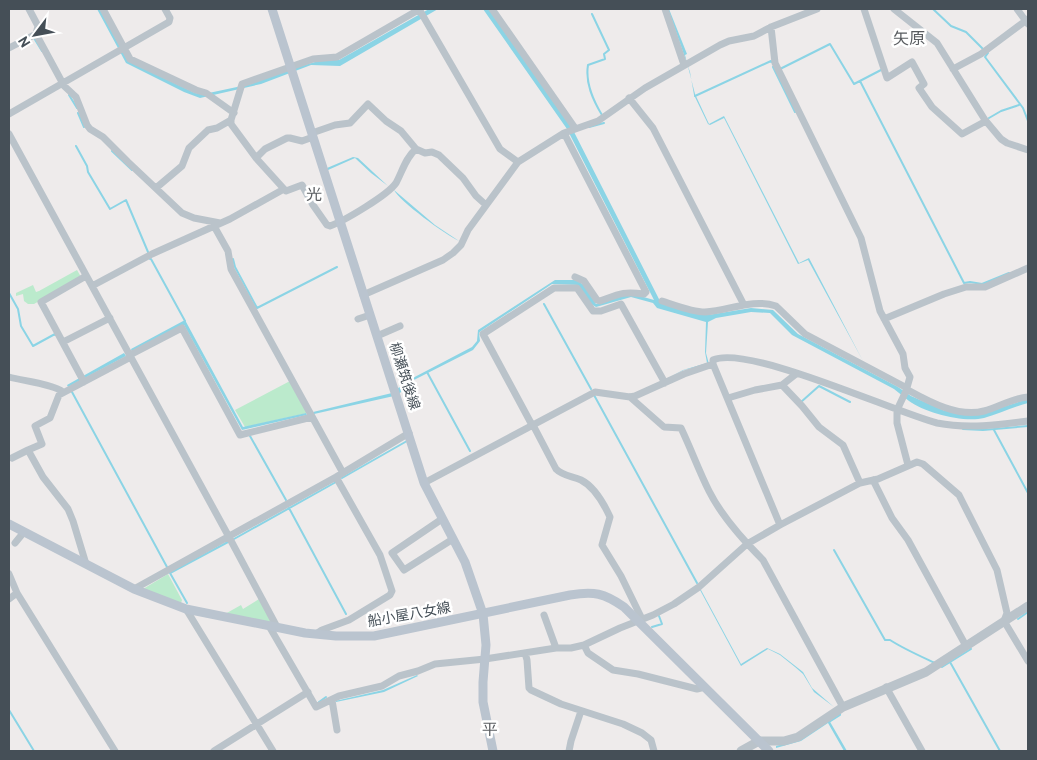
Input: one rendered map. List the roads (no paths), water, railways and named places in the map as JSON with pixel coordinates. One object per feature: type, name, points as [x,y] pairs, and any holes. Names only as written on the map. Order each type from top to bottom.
[{"type":"main road","name":"柳瀬筑後線","points":[[272,9],[424,483],[465,562],[483,614],[486,645],[483,702],[493,751]]},
{"type":"main road","name":"船小屋八女線","points":[[9,524],[134,589],[186,609],[316,634],[374,636],[588,592],[602,594],[612,598],[641,620],[769,751]]},
{"type":"street","points":[[29,9],[38,26],[36,34],[62,83],[76,97],[90,129],[103,137],[182,213],[217,224]]},
{"type":"street","points":[[103,9],[121,48],[130,59],[196,90],[209,94],[232,117]]},
{"type":"street","points":[[9,114],[169,22],[170,18],[164,9]]},
{"type":"street","points":[[492,9],[575,128]]},
{"type":"street","points":[[665,9],[684,65]]},
{"type":"street","points":[[363,295],[443,260],[453,253],[461,245],[468,230],[518,162],[564,133],[598,121],[629,98],[729,41],[749,38],[771,27],[818,9]]},
{"type":"street","points":[[864,9],[887,78],[912,62],[924,84],[920,88],[932,108],[962,134],[986,121]]},
{"type":"street","points":[[894,9],[937,43],[986,121],[1007,143],[1028,150]]},
{"type":"street","points":[[952,69],[981,54],[1027,21],[1017,9]]},
{"type":"street","points":[[416,150],[410,155],[391,189],[340,223],[330,226],[327,225],[313,205],[302,185],[286,191],[256,158],[231,124],[232,117],[241,88],[291,69],[313,58],[337,57],[421,12],[500,150],[518,162]]},
{"type":"street","points":[[771,27],[776,63],[861,238],[880,312],[903,354],[905,368],[910,376],[903,399],[897,410],[897,424],[908,465]]},
{"type":"street","points":[[9,48],[36,34]]},
{"type":"street","points":[[629,98],[653,128],[744,305]]},
{"type":"street","points":[[256,158],[265,149],[287,138],[302,141],[334,124],[350,123],[368,104],[386,121],[401,131],[416,150],[439,155],[463,178],[476,196],[486,205]]},
{"type":"street","points":[[156,188],[182,166],[189,148],[208,130],[217,128],[232,117]]},
{"type":"street","points":[[564,133],[646,292],[644,294],[621,293],[600,301],[594,297],[584,281],[575,277]]},
{"type":"street","points":[[9,134],[229,537],[273,627],[316,706],[338,696],[382,686],[399,676],[422,671],[435,664],[485,659],[556,648],[571,648],[653,616],[699,587],[747,544],[860,483],[874,480],[917,462],[923,464],[959,495],[997,570],[1007,613],[1004,621]]},
{"type":"street","points":[[92,286],[152,254],[230,219],[284,189]]},
{"type":"street","points":[[217,224],[228,251],[231,269],[312,417],[339,475],[380,554],[392,591],[390,595],[349,620],[316,634]]},
{"type":"street","points":[[884,319],[966,287],[985,287],[1028,268]]},
{"type":"street","points":[[84,382],[41,302],[86,276]]},
{"type":"street","points":[[641,620],[621,576],[602,545],[610,517],[606,509],[587,484],[567,476],[556,469],[483,334],[554,288],[577,288],[593,311],[602,311],[621,304],[665,383]]},
{"type":"street","points":[[662,301],[702,312],[744,305],[764,304],[776,306],[805,334],[906,390],[930,402],[951,409],[978,412],[1016,399],[1028,397]]},
{"type":"street","points":[[358,319],[370,315]]},
{"type":"street","points":[[63,342],[110,318]]},
{"type":"street","points":[[377,336],[400,326]]},
{"type":"street","points":[[12,458],[42,444],[35,426],[50,418],[59,395],[182,328],[240,435],[312,417]]},
{"type":"street","points":[[780,525],[713,364],[713,360],[717,358],[732,358],[763,364],[835,386],[897,410],[939,423],[973,426],[1028,422]]},
{"type":"street","points":[[424,483],[595,392],[630,397],[713,364]]},
{"type":"street","points":[[728,398],[782,385],[796,374]]},
{"type":"street","points":[[9,377],[58,388],[64,392]]},
{"type":"street","points":[[782,385],[819,427],[843,445],[860,483]]},
{"type":"street","points":[[630,397],[664,427],[682,428],[710,492],[726,518],[763,560],[842,707]]},
{"type":"street","points":[[918,417],[918,426]]},
{"type":"street","points":[[134,589],[409,434]]},
{"type":"street","points":[[28,450],[43,477],[68,510],[86,564]]},
{"type":"street","points":[[874,480],[892,518],[908,540],[966,646]]},
{"type":"street","points":[[442,519],[392,553],[404,570],[453,539]]},
{"type":"street","points":[[15,543],[24,532]]},
{"type":"street","points":[[9,574],[17,593],[115,751]]},
{"type":"street","points":[[9,599],[17,593]]},
{"type":"street","points":[[742,751],[759,741],[784,741],[798,737],[842,707],[926,672],[1028,606]]},
{"type":"street","points":[[186,609],[273,751]]},
{"type":"street","points":[[544,615],[556,648]]},
{"type":"street","points":[[1004,621],[1028,661]]},
{"type":"street","points":[[584,644],[588,652],[613,670],[638,674],[697,689],[705,687]]},
{"type":"street","points":[[525,653],[529,688],[561,704],[623,724],[642,733],[652,740],[654,751]]},
{"type":"street","points":[[886,688],[922,751]]},
{"type":"street","points":[[214,751],[308,692]]},
{"type":"street","points":[[332,700],[337,730]]},
{"type":"street","points":[[569,751],[582,711]]},
{"type":"water","points":[[97,9],[100,9],[128,61],[195,93],[204,94],[251,84],[287,70],[322,60],[339,60],[429,9],[438,9],[340,66],[311,65],[261,84],[200,98],[126,63]]},
{"type":"water","points":[[483,9],[489,9],[573,130],[660,301],[708,315],[751,308],[773,310],[798,334],[898,387],[911,396],[945,411],[996,409],[1028,399],[1028,403],[976,419],[956,418],[934,413],[909,401],[894,389],[792,335],[770,313],[751,312],[716,318],[708,322],[706,353],[709,364],[684,370],[666,379],[683,370],[707,363],[705,352],[706,322],[657,308],[653,303],[631,297],[596,307],[591,304],[578,285],[552,284],[481,331],[479,333],[480,341],[473,350],[410,382],[400,393],[314,414],[313,412],[392,393],[407,381],[472,347],[477,341],[478,330],[555,280],[576,280],[584,285],[596,304],[620,296],[640,296],[654,300],[567,129]]},
{"type":"water","points":[[668,9],[687,54],[685,55],[688,65]]},
{"type":"water","points":[[691,80],[695,94],[709,124],[724,116],[799,263],[809,258],[863,361],[808,260],[798,264],[724,118],[710,125],[708,124],[694,95]]},
{"type":"water","points":[[353,157],[358,158],[388,186],[355,158],[328,170],[327,168]]},
{"type":"water","points":[[394,190],[435,225],[459,241],[444,232],[423,217],[404,202]]},
{"type":"water","points":[[185,320],[243,427],[306,413],[307,415],[242,430],[184,325],[132,352],[131,349]]},
{"type":"water","points":[[124,353],[126,356],[68,387],[67,385]]},
{"type":"water","points":[[700,590],[741,664],[767,648],[780,654],[803,672],[812,688],[834,707],[814,692],[803,674],[780,655],[768,649],[741,666]]},
{"type":"water","points":[[417,675],[384,692],[335,701],[383,690]]},
{"type":"water","points":[[829,720],[847,751],[844,751],[828,723],[801,741],[776,748],[776,746],[795,741]]},
{"type":"waterway","points":[[933,9],[951,26],[966,32],[983,49]]},
{"type":"waterway","points":[[592,14],[609,50],[604,54],[605,59],[588,65],[587,72],[590,91],[602,115]]},
{"type":"waterway","points":[[34,38],[42,51]]},
{"type":"waterway","points":[[780,69],[830,44],[854,84],[881,70]]},
{"type":"waterway","points":[[988,53],[985,57],[1023,108],[1028,121]]},
{"type":"waterway","points":[[695,96],[772,62]]},
{"type":"waterway","points":[[773,67],[795,112]]},
{"type":"waterway","points":[[860,81],[964,283],[982,284],[1009,273]]},
{"type":"waterway","points":[[69,95],[77,108]]},
{"type":"waterway","points":[[989,118],[1001,111],[1019,105]]},
{"type":"waterway","points":[[78,113],[84,127]]},
{"type":"waterway","points":[[589,127],[604,123]]},
{"type":"waterway","points":[[76,146],[87,166],[88,172],[110,209],[126,200],[148,252]]},
{"type":"waterway","points":[[112,151],[132,170]]},
{"type":"waterway","points":[[150,259],[185,321]]},
{"type":"waterway","points":[[233,259],[235,267],[257,308],[337,267]]},
{"type":"waterway","points":[[9,293],[18,309],[21,326],[33,346],[55,335]]},
{"type":"waterway","points":[[544,304],[591,389]]},
{"type":"waterway","points":[[427,372],[470,451]]},
{"type":"waterway","points":[[801,402],[819,386],[850,402]]},
{"type":"waterway","points":[[72,392],[167,567]]},
{"type":"waterway","points":[[594,395],[697,583]]},
{"type":"waterway","points":[[963,429],[983,430],[1028,426]]},
{"type":"waterway","points":[[994,430],[1028,493]]},
{"type":"waterway","points":[[250,436],[286,500]]},
{"type":"waterway","points":[[342,478],[407,441]]},
{"type":"waterway","points":[[234,539],[336,482]]},
{"type":"waterway","points":[[289,508],[346,614]]},
{"type":"waterway","points":[[187,603],[170,573],[228,542]]},
{"type":"waterway","points":[[834,550],[885,640],[890,640],[935,663]]},
{"type":"waterway","points":[[1018,619],[1028,612]]},
{"type":"waterway","points":[[652,627],[662,624],[659,616]]},
{"type":"waterway","points":[[942,667],[971,649],[969,646]]},
{"type":"waterway","points":[[950,662],[1000,751]]},
{"type":"waterway","points":[[319,702],[326,697]]},
{"type":"waterway","points":[[9,710],[34,751]]},
{"type":"waterway","points":[[829,722],[840,714]]},
{"type":"district","name":"矢原","points":[[909,38]]},
{"type":"district","name":"光","points":[[314,194]]},
{"type":"district","name":"平","points":[[490,729]]}]
